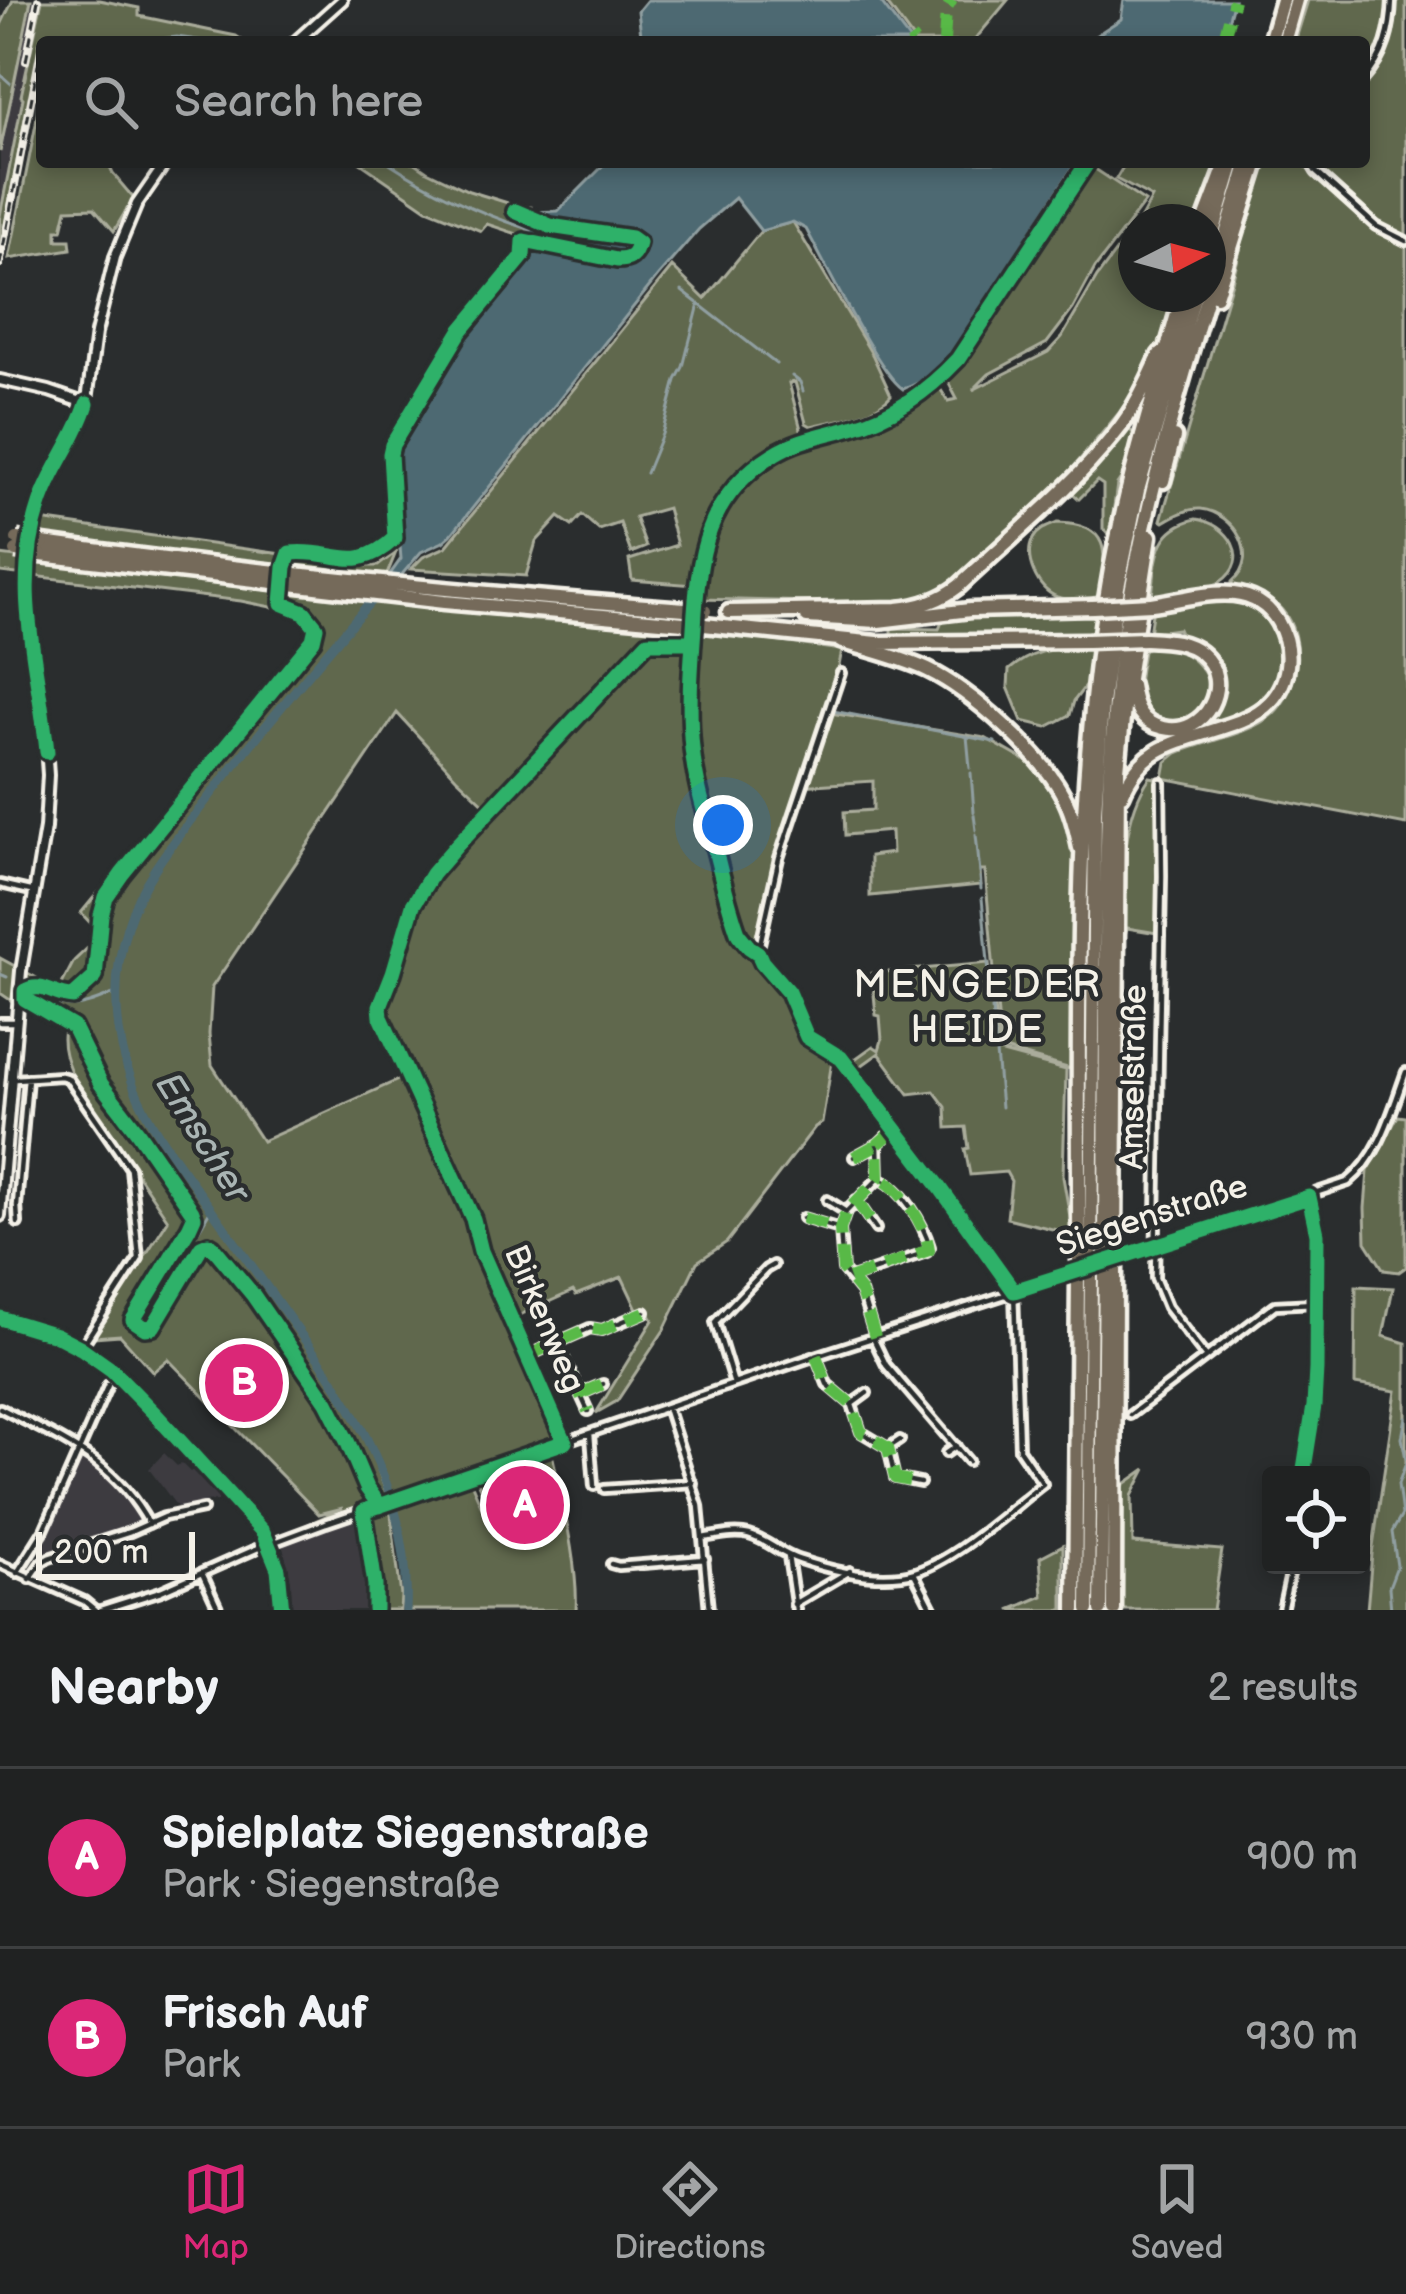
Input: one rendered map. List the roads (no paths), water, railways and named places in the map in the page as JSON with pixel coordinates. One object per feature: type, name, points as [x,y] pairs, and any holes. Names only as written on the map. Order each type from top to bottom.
[{"type":"highway","points":[[1272,36],[1282,0]]},
{"type":"highway","points":[[1286,36],[1296,0]]},
{"type":"highway","points":[[1212,204],[1228,168]]},
{"type":"highway","points":[[1220,204],[1229,168]]},
{"type":"highway","points":[[1088,1610],[1107,833],[1122,644],[1162,452],[1246,168]]},
{"type":"highway","points":[[0,536],[16,545],[42,549],[296,580],[705,618],[840,641],[878,644],[1088,641],[1138,642],[1181,643],[1198,650],[1208,662],[1216,689],[1208,712],[1185,728],[1167,730],[1153,725],[1136,710],[1131,691],[1138,642],[1160,490],[1256,168]]},
{"type":"highway","points":[[1082,905],[1090,738],[1108,584],[1178,312]]},
{"type":"highway","points":[[1101,1610],[1095,813],[1102,704],[1118,587],[1138,490],[1190,312]]},
{"type":"highway","points":[[705,618],[729,613],[897,609],[922,605],[951,592],[1115,434],[1145,388],[1175,321]]},
{"type":"highway","points":[[0,549],[16,545]]},
{"type":"highway","points":[[729,613],[878,620],[970,610],[1151,604],[1220,592],[1256,600],[1273,614],[1287,648],[1287,666],[1278,692],[1261,711],[1172,744],[1144,761],[1127,783],[1118,808]]},
{"type":"highway","points":[[840,641],[910,662],[945,679],[993,715],[1064,796],[1073,821],[1082,863],[1114,1610]]},
{"type":"highway","points":[[1076,1610],[1097,1265],[1119,756],[1138,642]]},
{"type":"main road","points":[[302,36],[341,0]]},
{"type":"main road","points":[[0,1216],[21,971],[45,828],[48,775],[26,610],[27,567],[42,498],[87,404],[96,333],[115,257],[136,207],[162,168]]},
{"type":"main road","points":[[0,380],[87,404]]},
{"type":"main road","points":[[0,1318],[81,1348],[112,1370],[157,1415],[270,1544],[282,1586],[282,1610]]},
{"type":"street","points":[[1370,70],[1384,49],[1392,0]]},
{"type":"street","points":[[702,1538],[749,1535],[788,1556],[850,1571],[884,1576],[914,1572],[954,1552],[1042,1484],[1019,1449],[1014,1291],[841,1058],[806,1037],[795,1003],[742,939],[697,783],[689,705],[700,556],[710,525],[735,487],[773,454],[891,414],[943,376],[1084,168]]},
{"type":"street","points":[[1314,168],[1376,226],[1406,241]]},
{"type":"street","points":[[758,953],[779,858],[841,673]]},
{"type":"street","name":"Amselstraße","points":[[1161,782],[1156,1278],[1159,1292],[1205,1358]]},
{"type":"street","points":[[0,884],[35,892]]},
{"type":"street","points":[[0,1022],[16,1022]]},
{"type":"street","name":"Siegenstraße","points":[[98,1610],[161,1591],[270,1544],[816,1356],[1340,1186],[1360,1172],[1387,1125],[1406,1072]]},
{"type":"street","points":[[18,1223],[28,1078]]},
{"type":"street","points":[[12,1079],[68,1078],[131,1172],[139,1258],[81,1348]]},
{"type":"street","points":[[854,1157],[895,1129]]},
{"type":"street","points":[[878,1144],[879,1178],[846,1212],[839,1229],[843,1270],[863,1297],[886,1365],[968,1461]]},
{"type":"street","points":[[849,1279],[930,1247],[920,1222],[888,1182],[879,1178]]},
{"type":"street","points":[[1304,1466],[1314,1406],[1316,1303],[1316,1224],[1309,1197]]},
{"type":"street","points":[[826,1200],[846,1212]]},
{"type":"street","points":[[856,1200],[876,1229]]},
{"type":"street","points":[[803,1218],[839,1229]]},
{"type":"street","name":"Birkenweg","points":[[472,1219],[481,1250],[565,1442]]},
{"type":"street","points":[[734,1384],[715,1322],[773,1265]]},
{"type":"street","points":[[1130,1402],[1133,1413],[1276,1305],[1316,1303]]},
{"type":"street","points":[[527,1356],[590,1328],[602,1330],[645,1312]]},
{"type":"street","points":[[633,1317],[638,1328]]},
{"type":"street","points":[[557,1343],[588,1412]]},
{"type":"street","points":[[816,1356],[827,1384],[852,1404],[861,1432],[888,1448],[895,1478],[920,1483]]},
{"type":"street","points":[[580,1394],[603,1384]]},
{"type":"street","points":[[17,1573],[44,1530],[108,1385]]},
{"type":"street","points":[[852,1404],[867,1393]]},
{"type":"street","points":[[667,1407],[693,1483],[709,1610]]},
{"type":"street","points":[[0,1408],[78,1450],[125,1487],[148,1524]]},
{"type":"street","points":[[590,1434],[594,1486]]},
{"type":"street","points":[[888,1448],[900,1440]]},
{"type":"street","points":[[946,1454],[956,1446]]},
{"type":"street","points":[[604,1489],[693,1483]]},
{"type":"street","points":[[30,1579],[50,1558],[179,1512],[203,1509]]},
{"type":"street","points":[[788,1556],[795,1607],[850,1571]]},
{"type":"street","points":[[610,1564],[705,1559]]},
{"type":"street","points":[[0,1564],[98,1610]]},
{"type":"street","points":[[914,1572],[933,1610]]},
{"type":"street","points":[[202,1573],[219,1610]]},
{"type":"street","points":[[1282,1610],[1288,1574]]},
{"type":"water","points":[[647,0],[879,0],[906,36],[641,36],[638,11]]},
{"type":"water","points":[[1124,0],[1234,0],[1224,36],[1095,36],[1121,19]]},
{"type":"water","points":[[601,168],[1072,168],[952,354],[930,375],[903,389],[866,340],[806,229],[793,222],[761,231],[735,198],[699,229],[658,276],[451,535],[421,552],[399,578],[388,577],[401,559],[395,441],[461,333],[526,255],[532,212],[558,211]]},
{"type":"waterway","points":[[0,74],[10,83]]},
{"type":"waterway","points":[[398,168],[458,201],[532,230]]},
{"type":"waterway","points":[[682,291],[776,364]]},
{"type":"waterway","points":[[646,473],[699,304]]},
{"type":"waterway","points":[[792,376],[803,391]]},
{"type":"waterway","name":"Emscher","points":[[377,594],[250,745],[151,874],[127,927],[117,1008],[127,1068],[150,1119],[318,1358],[370,1446],[402,1541],[406,1610]]},
{"type":"waterway","points":[[833,711],[995,742]]},
{"type":"waterway","points":[[967,736],[970,768]]},
{"type":"waterway","points":[[971,773],[974,812]]},
{"type":"waterway","points":[[974,815],[976,830]]},
{"type":"waterway","points":[[976,835],[980,873]]},
{"type":"waterway","points":[[980,877],[981,889]]},
{"type":"waterway","points":[[982,898],[989,973]]},
{"type":"waterway","points":[[0,974],[7,977]]},
{"type":"waterway","points":[[989,977],[1001,1107]]},
{"type":"waterway","points":[[33,993],[65,1006],[116,993]]},
{"type":"waterway","points":[[147,1319],[211,1209]]},
{"type":"waterway","points":[[1406,1417],[1402,1438],[1406,1459]]},
{"type":"waterway","points":[[1391,1610],[1389,1587],[1397,1566],[1392,1532],[1402,1515],[1398,1484],[1406,1463]]},
{"type":"railway","points":[[26,61],[38,0]]},
{"type":"railway","points":[[0,264],[36,75]]},
{"type":"place","name":"Frisch Auf","points":[[244,1383]]},
{"type":"place","name":"Spielplatz Siegenstraße","points":[[525,1505]]},
{"type":"district","name":"MENGEDER HEIDE","points":[[978,1008]]}]
